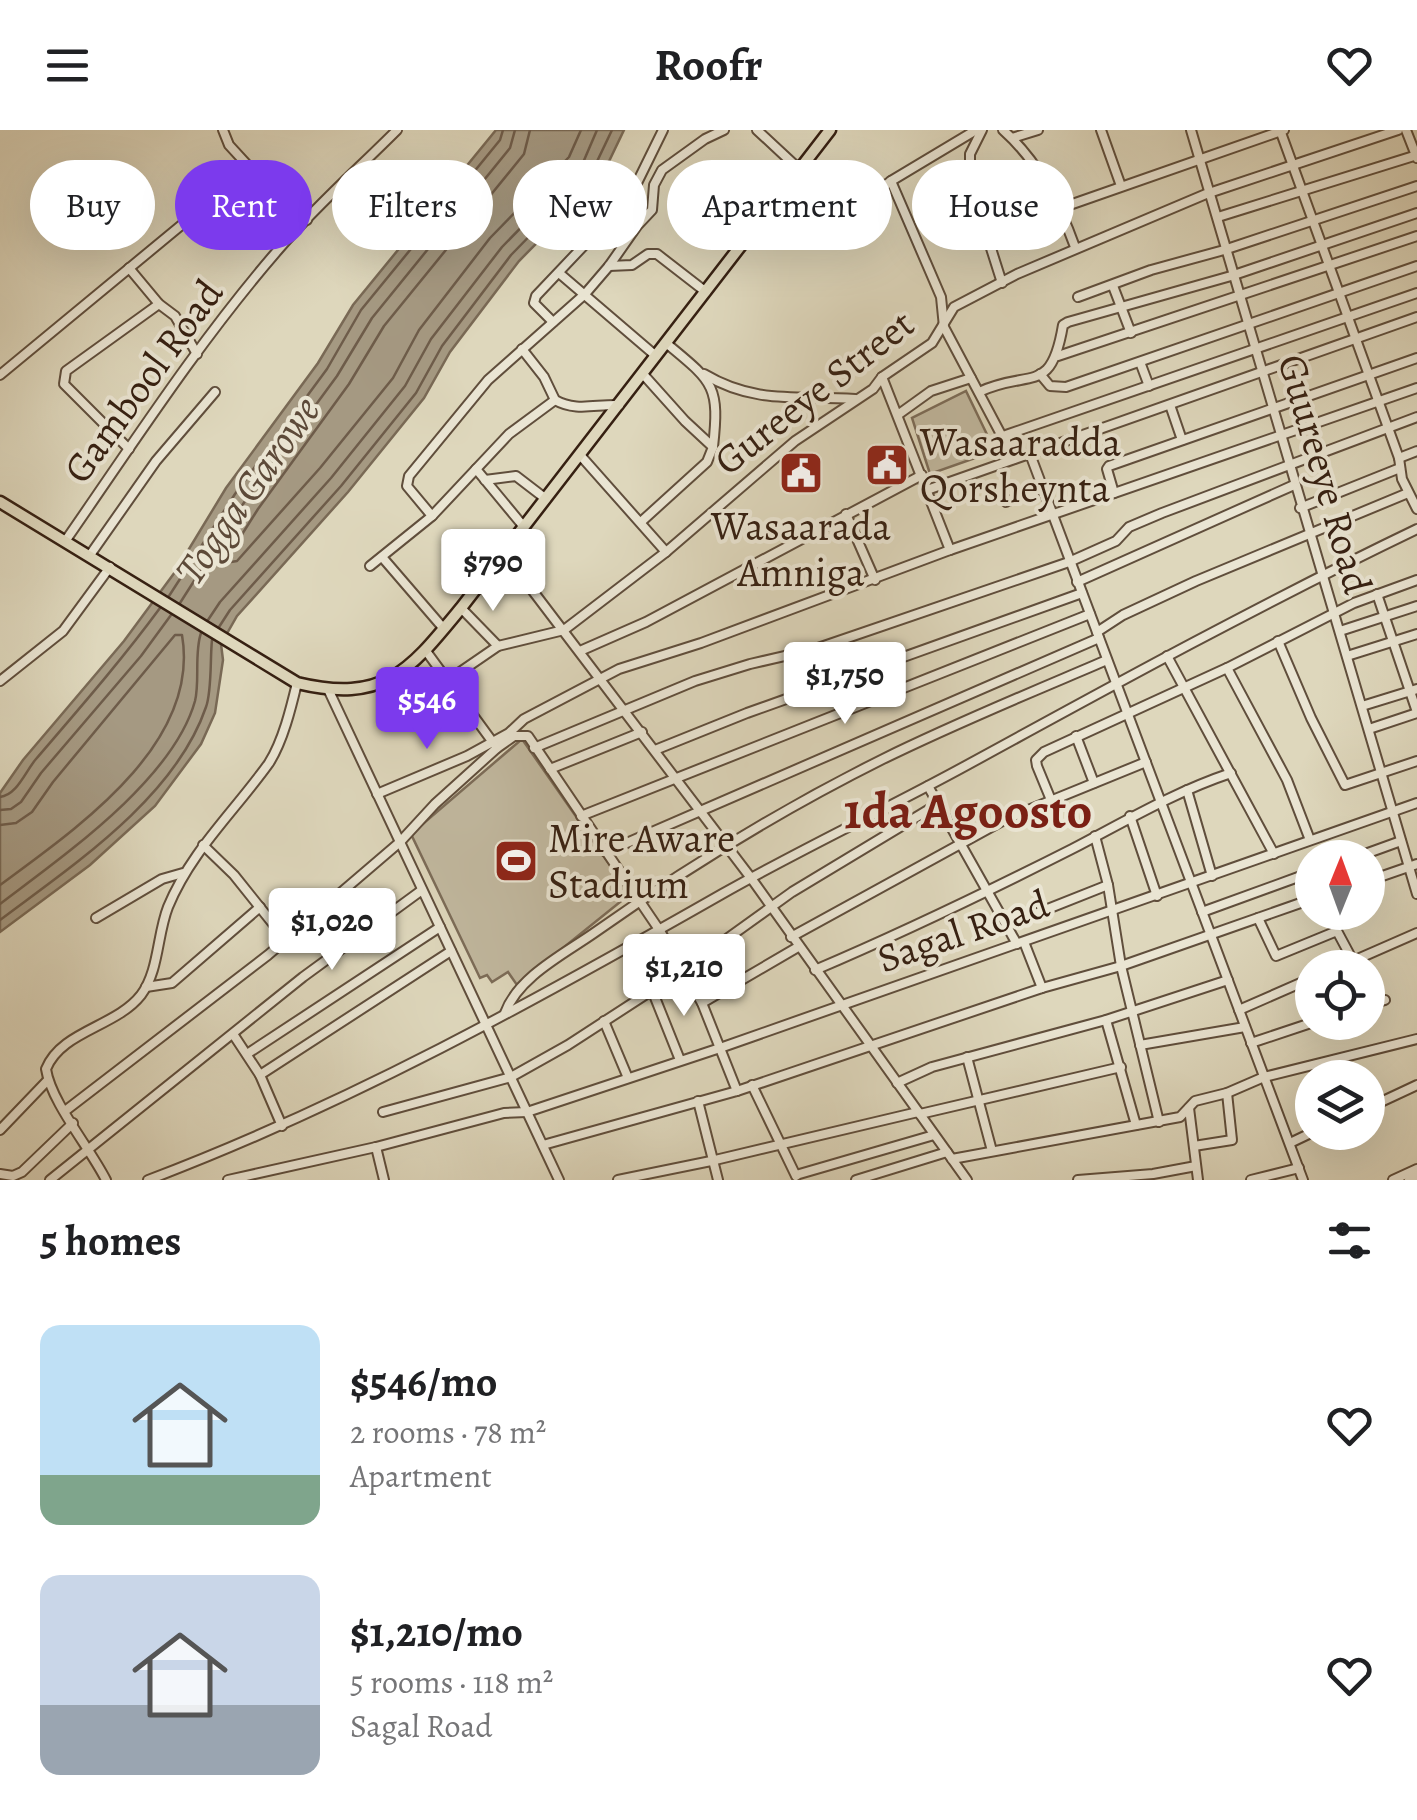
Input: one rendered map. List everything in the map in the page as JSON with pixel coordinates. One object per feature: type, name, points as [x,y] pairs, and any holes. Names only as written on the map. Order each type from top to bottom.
[{"type":"main road","points":[[808,160],[830,130]]},
{"type":"main road","points":[[0,502],[297,683],[328,689],[378,684],[406,670],[462,608],[738,250]]},
{"type":"street","points":[[223,130],[229,145],[242,160]]},
{"type":"street","name":"Gambool Road","points":[[312,215],[397,130]]},
{"type":"street","points":[[553,322],[534,300],[622,196],[636,185],[663,130]]},
{"type":"street","points":[[432,516],[408,486],[408,476],[488,380],[584,294],[609,266],[652,210],[654,185],[662,170],[705,138],[724,130]]},
{"type":"street","points":[[757,130],[789,160]]},
{"type":"street","points":[[892,180],[979,130]]},
{"type":"street","points":[[979,130],[970,160],[983,201],[982,220],[1002,283]]},
{"type":"street","points":[[1003,130],[1029,160]]},
{"type":"street","points":[[1012,138],[1038,130]]},
{"type":"street","points":[[1102,130],[1121,186]]},
{"type":"street","name":"Guureeye Road","points":[[1190,130],[1300,508],[1401,840],[1413,866],[1417,894]]},
{"type":"street","points":[[1074,203],[1281,130],[1417,509]]},
{"type":"street","name":"Gureeye Street","points":[[1074,247],[1210,192],[1398,130]]},
{"type":"street","points":[[1218,218],[1417,156],[1406,130]]},
{"type":"street","points":[[892,183],[941,296],[944,327],[1014,459]]},
{"type":"street","points":[[1078,297],[1417,186]]},
{"type":"street","points":[[979,392],[1048,370],[1058,356],[1068,322],[1234,274],[1417,213]]},
{"type":"street","points":[[0,375],[175,230]]},
{"type":"street","points":[[1058,356],[1417,236]]},
{"type":"street","name":"Gambool Road","points":[[66,540],[197,354],[281,250]]},
{"type":"street","name":"Gureeye Street","points":[[564,630],[666,552],[795,441],[873,389],[882,376],[920,353],[944,327],[954,307],[1068,250]]},
{"type":"street","points":[[609,266],[632,265],[648,254],[656,254],[706,292]]},
{"type":"street","points":[[1040,374],[1050,386],[1066,386],[1417,266]]},
{"type":"street","points":[[129,268],[158,304],[176,316],[197,354]]},
{"type":"street","points":[[559,273],[656,356]]},
{"type":"street","points":[[1112,286],[1132,333]]},
{"type":"street","points":[[1004,436],[1417,292]]},
{"type":"street","points":[[129,448],[64,384],[63,378],[158,304]]},
{"type":"street","points":[[927,490],[1417,317]]},
{"type":"street","points":[[666,343],[704,374],[764,398],[855,399]]},
{"type":"street","points":[[522,349],[556,400],[574,408],[619,405]]},
{"type":"street","points":[[1114,493],[1106,469],[1109,466],[1417,358]]},
{"type":"street","points":[[1140,362],[1149,386]]},
{"type":"street","points":[[642,372],[713,447]]},
{"type":"street","points":[[642,521],[706,462],[713,447],[717,408],[704,374]]},
{"type":"street","points":[[882,376],[950,550]]},
{"type":"street","points":[[899,414],[931,391],[971,378]]},
{"type":"street","points":[[65,1112],[286,940],[400,842],[524,719],[600,677],[950,550],[1417,388]]},
{"type":"street","points":[[90,556],[156,460],[215,392]]},
{"type":"street","points":[[370,566],[432,516],[509,434],[556,400]]},
{"type":"street","points":[[1170,405],[1182,440]]},
{"type":"street","points":[[534,748],[695,681],[815,649],[1069,562],[1116,541],[1129,527],[1417,416]]},
{"type":"street","points":[[1300,508],[1417,451]]},
{"type":"street","points":[[1030,454],[1303,1180]]},
{"type":"street","points":[[580,455],[666,552]]},
{"type":"street","points":[[476,469],[524,527]]},
{"type":"street","points":[[580,651],[646,622],[922,475]]},
{"type":"street","points":[[485,480],[516,476],[546,499]]},
{"type":"street","points":[[1077,582],[1294,485]]},
{"type":"street","points":[[1006,502],[1043,488]]},
{"type":"street","points":[[606,852],[1098,635],[1123,615],[1309,533],[1412,495]]},
{"type":"street","points":[[846,514],[875,580]]},
{"type":"street","points":[[148,1180],[346,1098],[570,982],[751,878],[1116,683],[1417,529]]},
{"type":"street","points":[[504,552],[751,878],[967,1180]]},
{"type":"street","points":[[382,557],[444,629]]},
{"type":"street","points":[[0,680],[63,631],[110,568]]},
{"type":"street","points":[[1051,800],[1036,760],[1044,752],[1228,668],[1334,612],[1417,580]]},
{"type":"street","points":[[656,750],[828,683],[1082,593]]},
{"type":"street","points":[[1368,729],[1417,712],[1414,690],[1377,594]]},
{"type":"street","points":[[1340,631],[1417,606]]},
{"type":"street","points":[[462,608],[498,646]]},
{"type":"street","points":[[581,816],[1090,614]]},
{"type":"street","points":[[448,681],[498,646],[564,630]]},
{"type":"street","points":[[1347,656],[1417,634]]},
{"type":"street","points":[[1278,640],[1345,785],[1417,761]]},
{"type":"street","points":[[815,649],[828,683]]},
{"type":"street","points":[[426,651],[495,745]]},
{"type":"street","points":[[1167,656],[1274,854]]},
{"type":"street","points":[[505,1013],[518,988],[639,901],[783,812],[887,757],[1106,660]]},
{"type":"street","points":[[1228,668],[1287,780],[1310,840]]},
{"type":"street","points":[[106,1180],[48,1081],[46,1069],[57,1050],[126,1008],[146,987],[164,919],[183,873],[270,761],[297,683]]},
{"type":"street","points":[[328,689],[558,1178],[546,1180]]},
{"type":"street","points":[[1362,706],[1414,690]]},
{"type":"street","points":[[550,769],[642,732]]},
{"type":"street","points":[[377,794],[521,734],[528,736],[660,932],[702,1003],[737,1091]]},
{"type":"street","points":[[1076,736],[1094,783]]},
{"type":"street","points":[[791,937],[960,843],[1051,800],[1146,762]]},
{"type":"street","points":[[815,970],[904,932],[1130,816],[1231,773]]},
{"type":"street","points":[[928,786],[1042,988]]},
{"type":"street","points":[[1187,790],[1212,876]]},
{"type":"street","name":"Sagal Road","points":[[1310,840],[1417,803]]},
{"type":"street","points":[[382,1112],[511,1078],[604,1022],[771,908],[938,804]]},
{"type":"street","points":[[1130,816],[1157,896]]},
{"type":"street","points":[[1095,836],[1108,885],[1120,966],[1159,1122]]},
{"type":"street","points":[[1385,846],[1401,840]]},
{"type":"street","points":[[203,844],[286,940]]},
{"type":"street","name":"Sagal Road","points":[[228,1180],[504,1113],[527,1112],[1295,846]]},
{"type":"street","points":[[1385,875],[1413,866]]},
{"type":"street","points":[[96,918],[162,878],[183,873]]},
{"type":"street","points":[[1202,912],[1295,878]]},
{"type":"street","points":[[1007,925],[1108,885]]},
{"type":"street","points":[[50,1180],[303,977],[422,890]]},
{"type":"street","points":[[543,1146],[737,1091],[1295,905]]},
{"type":"street","points":[[146,987],[172,983],[260,908]]},
{"type":"street","points":[[1258,918],[1276,956],[1337,931],[1349,950]]},
{"type":"street","points":[[246,1054],[440,927]]},
{"type":"street","points":[[1373,950],[1417,933]]},
{"type":"street","points":[[702,1003],[798,947]]},
{"type":"street","points":[[260,1075],[452,951]]},
{"type":"street","points":[[897,1083],[932,1067],[1106,1020],[1228,980]]},
{"type":"street","points":[[1239,1010],[1295,985]]},
{"type":"street","points":[[652,990],[680,1060]]},
{"type":"street","points":[[1106,1020],[1136,1125]]},
{"type":"street","points":[[604,1022],[628,1078]]},
{"type":"street","points":[[1140,1046],[1246,1027]]},
{"type":"street","points":[[1251,1042],[1295,1028]]},
{"type":"street","points":[[233,1034],[260,1075],[282,1126]]},
{"type":"street","points":[[856,1180],[949,1155],[992,1152],[1180,1117],[1195,1102],[1264,1077],[1417,1039]]},
{"type":"street","points":[[967,1058],[992,1152]]},
{"type":"street","points":[[618,1180],[1122,1068]]},
{"type":"street","points":[[0,1130],[48,1081]]},
{"type":"street","points":[[1385,1100],[1417,1085]]},
{"type":"street","points":[[752,1086],[797,1178],[934,1134]]},
{"type":"street","points":[[1194,1146],[1232,1140],[1227,1093]]},
{"type":"street","points":[[698,1100],[718,1180]]},
{"type":"street","points":[[1189,1108],[1198,1180]]},
{"type":"street","points":[[0,1174],[13,1176],[22,1172],[73,1124]]},
{"type":"street","points":[[1290,1144],[1295,1142]]},
{"type":"street","points":[[376,1147],[384,1180]]},
{"type":"street","points":[[1078,1180],[1196,1166]]},
{"type":"street","points":[[1251,1180],[1299,1168]]},
{"type":"street","points":[[1393,1180],[1417,1173]]},
{"type":"street","points":[[1408,1180],[1417,1173]]},
{"type":"shaded area","points":[[966,391],[995,451],[930,474],[912,418]]},
{"type":"shaded area","name":"Mire Aware Stadium","points":[[522,739],[630,894],[517,985],[508,972],[492,982],[487,975],[480,978],[411,834]]},
{"type":"water","name":"Togga Garowe","points":[[496,130],[624,130],[610,160],[513,160],[513,250],[530,250],[450,352],[424,398],[348,492],[237,616],[221,644],[223,660],[215,713],[201,744],[155,806],[90,865],[0,932],[0,793],[175,572],[226,488],[318,363],[353,305],[398,250],[493,250],[493,160],[471,160]]},
{"type":"place","name":"Wasaaradda Qorsheynta","points":[[887,465]]},
{"type":"place","name":"Wasaarada Amniga","points":[[801,473]]},
{"type":"place","name":"Mire Aware Stadium","points":[[516,861]]},
{"type":"district","name":"1da Agoosto","points":[[968,811]]}]
